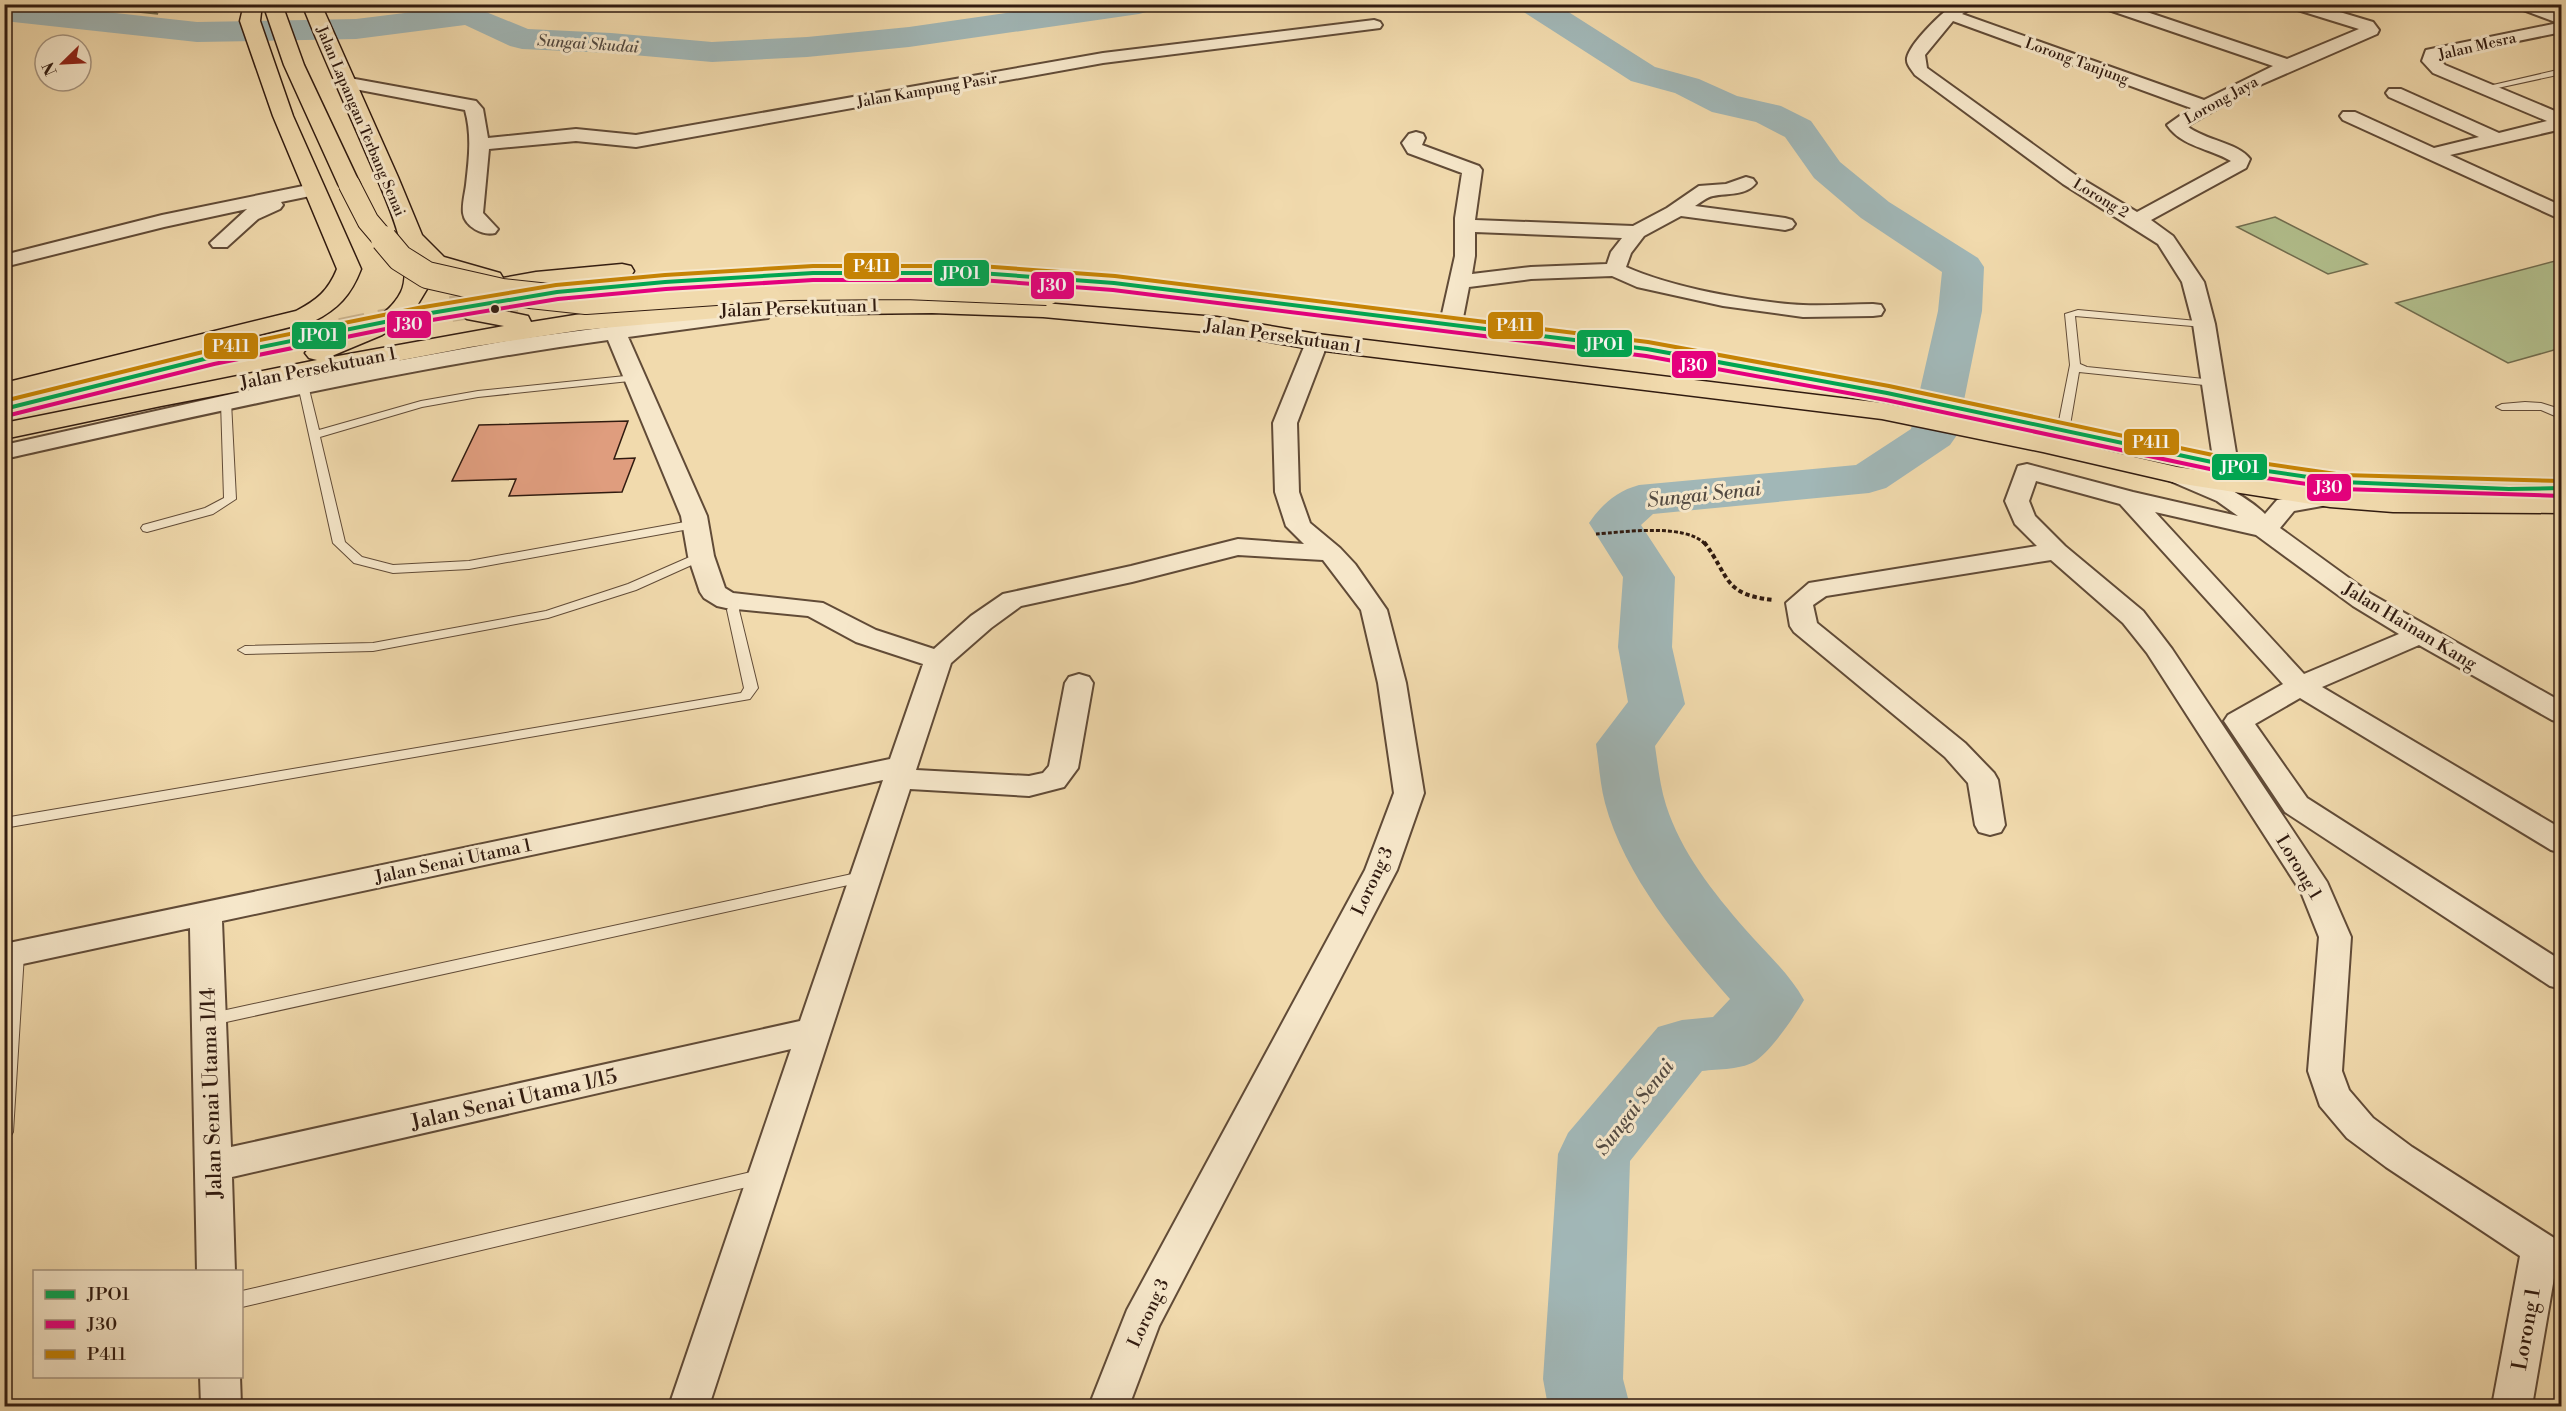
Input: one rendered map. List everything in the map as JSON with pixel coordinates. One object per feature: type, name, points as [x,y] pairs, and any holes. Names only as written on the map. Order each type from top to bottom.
[{"type":"highway","name":"Jalan Lapangan Terbang Senai","points":[[312,8],[334,62],[366,128],[411,238]]},
{"type":"highway","points":[[274,11],[294,65],[368,221],[400,258],[427,274],[459,284],[502,292],[586,301],[788,287],[905,286],[1047,291],[1771,381],[1885,402]]},
{"type":"highway","points":[[4,391],[305,316],[325,306],[341,291],[349,269],[324,216],[303,192],[252,13]]},
{"type":"highway","points":[[411,238],[436,262],[477,275],[550,286]]},
{"type":"highway","points":[[160,398],[306,357],[349,341],[383,323],[405,305],[416,287],[411,238]]},
{"type":"highway","name":"Jalan Persekutuan 1","points":[[550,286],[813,273],[980,273],[1114,283],[1647,349],[2004,427],[2177,475],[2330,498],[2393,502],[2562,504]]},
{"type":"highway","points":[[550,286],[486,290],[472,298],[467,308],[476,315],[495,318],[580,322]]},
{"type":"highway","name":"Jalan Persekutuan 1","points":[[4,431],[160,398],[470,339],[580,322],[751,308],[820,306],[932,306],[1043,310],[1217,325],[1317,342],[1885,402]]},
{"type":"highway","points":[[419,315],[451,309]]},
{"type":"highway","name":"Jalan Persekutuan 1","points":[[4,409],[212,357],[341,331]]},
{"type":"highway","name":"Jalan Persekutuan 1","points":[[2004,427],[2063,431],[2226,465],[2343,482],[2509,489],[2562,488]]},
{"type":"street","name":"Lorong 2","points":[[1970,4],[1950,15],[1916,56],[1916,63],[1921,70],[2070,180],[2166,240],[2193,282],[2204,324],[2226,465]]},
{"type":"street","points":[[2106,4],[2288,65]]},
{"type":"street","name":"Lorong Jaya","points":[[2137,220],[2239,164],[2241,159],[2233,154],[2184,135],[2176,125],[2204,106],[2371,28],[2294,4]]},
{"type":"street","points":[[2521,4],[2562,19]]},
{"type":"street","points":[[2128,12],[2162,6]]},
{"type":"street","name":"Lorong Tanjung","points":[[1950,15],[2204,106]]},
{"type":"street","name":"Jalan Kampung Pasir","points":[[480,144],[576,135],[589,135],[622,142],[636,141],[1103,58],[1374,25]]},
{"type":"street","name":"Jalan Mesra","points":[[2562,27],[2432,54],[2431,61],[2439,69],[2562,122]]},
{"type":"street","points":[[344,82],[376,87],[436,102],[470,105],[474,108],[480,144],[473,213],[476,220],[488,229]]},
{"type":"street","points":[[2395,93],[2498,139]]},
{"type":"street","points":[[2349,116],[2562,214]]},
{"type":"street","name":"Jalan Mesra","points":[[2433,154],[2562,122]]},
{"type":"street","points":[[2538,129],[2562,139]]},
{"type":"street","points":[[1416,138],[1411,143],[1415,149],[1472,170],[1465,226],[1465,256],[1451,323]]},
{"type":"street","points":[[1615,270],[1621,252],[1637,232],[1678,210],[1706,190],[1728,190],[1746,183]]},
{"type":"street","points":[[220,243],[251,215],[303,192]]},
{"type":"street","points":[[4,261],[162,221],[303,192]]},
{"type":"street","points":[[1678,210],[1785,224]]},
{"type":"street","points":[[1465,226],[1637,232]]},
{"type":"street","points":[[1460,282],[1531,273],[1615,270],[1644,283],[1723,300],[1803,311],[1872,310]]},
{"type":"street","points":[[4,452],[303,385],[517,346],[820,306]]},
{"type":"street","points":[[615,332],[696,524],[701,556],[713,592],[726,600],[736,602],[814,609],[866,636],[938,660]]},
{"type":"street","name":"Lorong 3","points":[[1109,1407],[1141,1322],[1381,870],[1409,793],[1392,684],[1374,610],[1331,553],[1299,526],[1287,492],[1286,423],[1317,342]]},
{"type":"street","name":"Lorong 1","points":[[2129,499],[2027,471],[2017,501],[2024,519],[2056,551],[2133,617],[2158,650],[2316,890],[2335,937],[2325,1071],[2333,1096],[2360,1128],[2399,1158],[2551,1257],[2512,1407]]},
{"type":"street","name":"Jalan Hainan Kang","points":[[2177,475],[2226,496],[2246,509],[2265,529],[2362,600],[2562,714]]},
{"type":"street","points":[[2129,499],[2265,529],[2286,505],[2330,498]]},
{"type":"street","points":[[2129,499],[2300,686],[2562,843]]},
{"type":"street","points":[[689,1407],[938,660],[981,622],[1012,600],[1132,574],[1238,547],[1331,553]]},
{"type":"street","points":[[1990,825],[1983,780],[1955,750],[1804,626],[1799,603],[1818,589],[2056,551]]},
{"type":"street","points":[[2420,635],[2300,686],[2238,721],[2296,805],[2562,977]]},
{"type":"street","name":"Jalan Senai Utama 1","points":[[10,955],[900,773],[1029,786],[1053,780],[1063,768],[1079,682]]},
{"type":"street","name":"Jalan Senai Utama 1/14","points":[[206,914],[216,1270]]},
{"type":"street","name":"Jalan Senai Utama 1/15","points":[[214,1166],[814,1031]]},
{"type":"street","points":[[220,1378],[221,1407]]},
{"type":"lane","points":[[2484,88],[2562,71]]},
{"type":"lane","points":[[2063,431],[2075,365],[2070,314],[2204,324]]},
{"type":"lane","points":[[2075,365],[2084,370],[2214,383]]},
{"type":"lane","points":[[315,435],[421,404],[478,394],[635,378]]},
{"type":"lane","points":[[303,385],[339,543],[358,560],[393,569],[469,565],[696,524]]},
{"type":"lane","points":[[147,528],[209,511],[230,499],[226,402]]},
{"type":"lane","points":[[2502,406],[2536,406],[2556,411],[2562,416]]},
{"type":"lane","points":[[245,650],[373,647],[548,614],[632,588],[701,556]]},
{"type":"lane","points":[[4,823],[745,696],[751,688],[733,610],[736,602]]},
{"type":"lane","points":[[208,1020],[866,876]]},
{"type":"lane","points":[[4,1132],[10,955]]},
{"type":"lane","points":[[243,1299],[766,1175]]},
{"type":"path","points":[[1596,534],[1640,532],[1695,536],[1707,545],[1721,574],[1742,595],[1799,603]]},
{"type":"green space","points":[[70,5],[142,5],[158,14]]},
{"type":"green space","points":[[2275,217],[2367,264],[2328,274],[2237,227]]},
{"type":"green space","points":[[2555,261],[2561,264],[2561,348],[2508,363],[2396,303]]},
{"type":"building","points":[[628,421],[614,459],[635,458],[622,492],[509,496],[516,479],[452,481],[479,425]]},
{"type":"waterway","name":"Sungai Skudai","points":[[4,11],[197,32],[356,29],[469,15],[522,39],[611,43],[712,52],[807,47],[909,37],[1139,4]]},
{"type":"waterway","name":"Sungai Senai","points":[[1533,4],[1643,74],[1687,86],[1725,104],[1768,114],[1798,129],[1827,170],[1875,210],[1963,267],[1960,311],[1933,435],[1869,478],[1639,500],[1614,523],[1649,577],[1645,647],[1657,704],[1625,744],[1635,804],[1649,838],[1677,888],[1732,958],[1770,1000],[1732,1042],[1682,1046],[1594,1154],[1583,1379],[1589,1406]]},
{"type":"tunnel","points":[[451,309],[536,296]]},
{"type":"tunnel","points":[[341,331],[407,317]]},
{"type":"transit line","name":"P411","points":[[4,401],[211,350],[418,308],[556,285],[665,275],[813,266],[980,266],[1115,276],[1648,342],[1889,386],[2227,458],[2343,475],[2562,481]]},
{"type":"transit line","name":"JPO1","points":[[4,409],[212,357],[419,315],[557,292],[665,282],[813,273],[980,273],[1114,283],[1647,349],[1887,393],[2226,465],[2342,482],[2509,489],[2562,488]]},
{"type":"transit line","name":"J30","points":[[6,416],[214,364],[420,322],[558,299],[666,289],[813,280],[980,280],[1113,290],[1646,356],[1886,400],[2224,472],[2341,489],[2562,496]]}]
